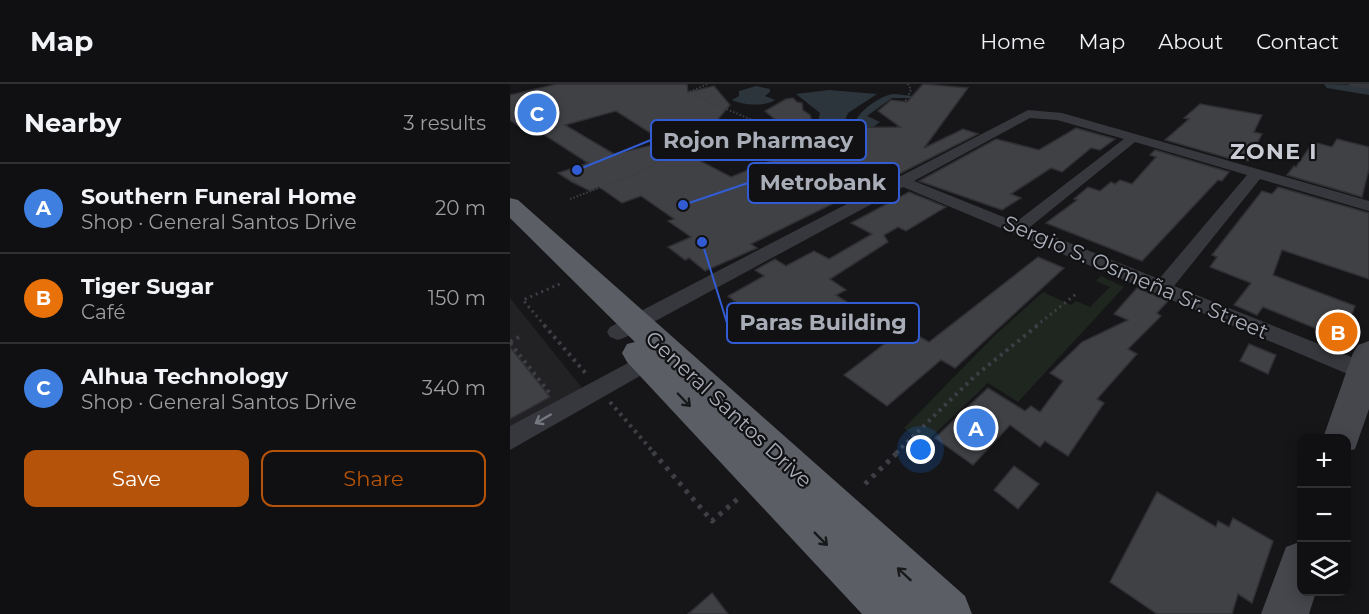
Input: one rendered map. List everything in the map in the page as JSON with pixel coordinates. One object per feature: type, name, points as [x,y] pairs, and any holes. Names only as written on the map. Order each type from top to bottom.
[{"type":"highway","name":"General Santos Drive","points":[[510,205],[656,356],[947,614]]},
{"type":"highway","name":"General Santos Drive","points":[[510,225],[567,280],[627,327]]},
{"type":"highway","name":"General Santos Drive","points":[[656,356],[762,479],[897,614]]},
{"type":"main road","points":[[1342,434],[1367,366]]},
{"type":"main road","points":[[1285,614],[1297,578]]},
{"type":"street","points":[[1354,84],[1369,86]]},
{"type":"street","points":[[627,327],[1028,114],[1058,116],[1369,206]]},
{"type":"street","points":[[1018,228],[1133,138]]},
{"type":"street","points":[[1162,288],[1256,174]]},
{"type":"street","name":"Sergio S. Osmeña Sr. Street","points":[[902,181],[1162,288],[1367,366]]},
{"type":"street","points":[[510,439],[656,356]]},
{"type":"path","points":[[707,84],[688,93],[805,142],[805,145],[793,149]]},
{"type":"path","points":[[904,104],[910,92],[910,85]]},
{"type":"path","points":[[570,199],[631,176],[679,152]]},
{"type":"path","points":[[567,280],[523,300],[712,521],[762,479]]},
{"type":"path","points":[[865,484],[975,376],[1076,294]]},
{"type":"path","points":[[519,337],[510,342],[552,396],[544,401]]},
{"type":"shaded area","points":[[756,86],[770,89],[765,96],[775,100],[765,104],[753,104],[732,100],[739,96],[739,91]]},
{"type":"shaded area","points":[[829,90],[877,94],[848,113],[842,127],[817,127],[820,113],[796,94]]},
{"type":"shaded area","points":[[889,95],[933,98],[938,111],[889,134],[866,128],[855,122],[866,108]],"holes":[[[892,98],[914,98],[928,112],[889,130],[873,127],[880,122],[867,116]]]},
{"type":"shaded area","points":[[1101,276],[1124,287],[1018,402],[988,383],[925,443],[904,428],[995,335],[1043,292],[1071,305],[1076,301],[1090,307],[1110,287],[1096,281]]},
{"type":"shaded area","points":[[510,298],[582,388],[510,428]]},
{"type":"building","points":[[557,84],[687,84],[688,92],[714,86],[730,105],[714,124],[663,141],[616,111],[565,125],[614,154],[666,142],[689,154],[684,160],[691,156],[731,177],[800,149],[779,123],[765,111],[786,99],[793,98],[802,103],[803,110],[810,115],[814,128],[900,127],[878,111],[891,100],[907,102],[923,84],[968,88],[924,148],[963,129],[978,134],[899,174],[876,165],[828,189],[831,190],[819,196],[834,203],[751,244],[757,248],[705,271],[689,258],[685,260],[668,247],[691,237],[668,221],[674,219],[641,196],[622,203],[599,187],[590,191],[572,182],[558,173],[588,163],[540,132],[531,134],[510,120],[510,95]]},
{"type":"building","points":[[1200,104],[1262,115],[1254,132],[1262,134],[1248,161],[1240,159],[1238,161],[1165,140],[1189,119],[1184,118]]},
{"type":"building","points":[[1076,128],[1115,139],[1100,150],[1091,148],[1062,172],[1051,168],[1011,194],[1021,198],[1002,210],[919,181],[996,139],[1039,150]]},
{"type":"building","points":[[1337,139],[1369,147],[1369,169],[1362,197],[1287,175],[1294,166],[1296,167],[1313,142],[1332,147]]},
{"type":"building","points":[[1155,150],[1229,172],[1222,181],[1218,180],[1142,261],[1046,223],[1077,200],[1074,199],[1088,187],[1100,191],[1111,182],[1115,184],[1120,180],[1132,184],[1156,157],[1150,155]]},
{"type":"building","points":[[1278,187],[1369,213],[1369,279],[1282,250],[1273,275],[1355,306],[1342,339],[1263,307],[1257,315],[1234,305],[1251,283],[1210,267],[1217,257],[1212,255],[1262,191],[1272,194]]},
{"type":"building","points":[[909,192],[946,207],[906,231],[898,227],[884,235],[888,242],[830,279],[846,290],[836,295],[853,306],[799,339],[764,313],[761,315],[746,304],[742,307],[728,296],[764,276],[755,270],[775,259],[786,266],[814,251],[829,259],[872,234],[851,223]]},
{"type":"building","points":[[1038,257],[1064,268],[955,368],[941,360],[887,406],[844,375],[888,341],[885,339],[902,327],[929,342]]},
{"type":"building","points":[[1137,288],[1168,301],[1157,313],[1161,316],[1128,349],[1137,354],[1097,399],[1104,403],[1068,456],[1045,441],[1040,447],[1010,425],[973,465],[935,438],[988,388],[1025,411],[1031,406],[1040,412],[1063,381],[1050,373],[1082,342],[1128,320],[1114,314]]},
{"type":"building","points":[[1249,344],[1276,355],[1268,374],[1240,361]]},
{"type":"building","points":[[510,347],[550,397],[510,419]]},
{"type":"building","points":[[1014,466],[1039,484],[1018,509],[994,490]]},
{"type":"building","points":[[1157,492],[1216,527],[1218,521],[1229,527],[1233,518],[1273,541],[1252,603],[1238,594],[1232,614],[1157,614],[1110,582]]},
{"type":"building","points":[[712,593],[728,614],[688,614]]},
{"type":"waterway","points":[[1333,84],[1369,90]]},
{"type":"place","name":"Alhua Technology","points":[[537,113]]},
{"type":"place","name":"Rojon Pharmacy","points":[[577,170]]},
{"type":"place","name":"Metrobank","points":[[683,205]]},
{"type":"place","name":"Paras Building","points":[[702,242]]},
{"type":"place","name":"Tiger Sugar","points":[[1338,332]]},
{"type":"place","name":"Southern Funeral Home","points":[[976,428]]},
{"type":"district","name":"ZONE I","points":[[1274,151]]}]
